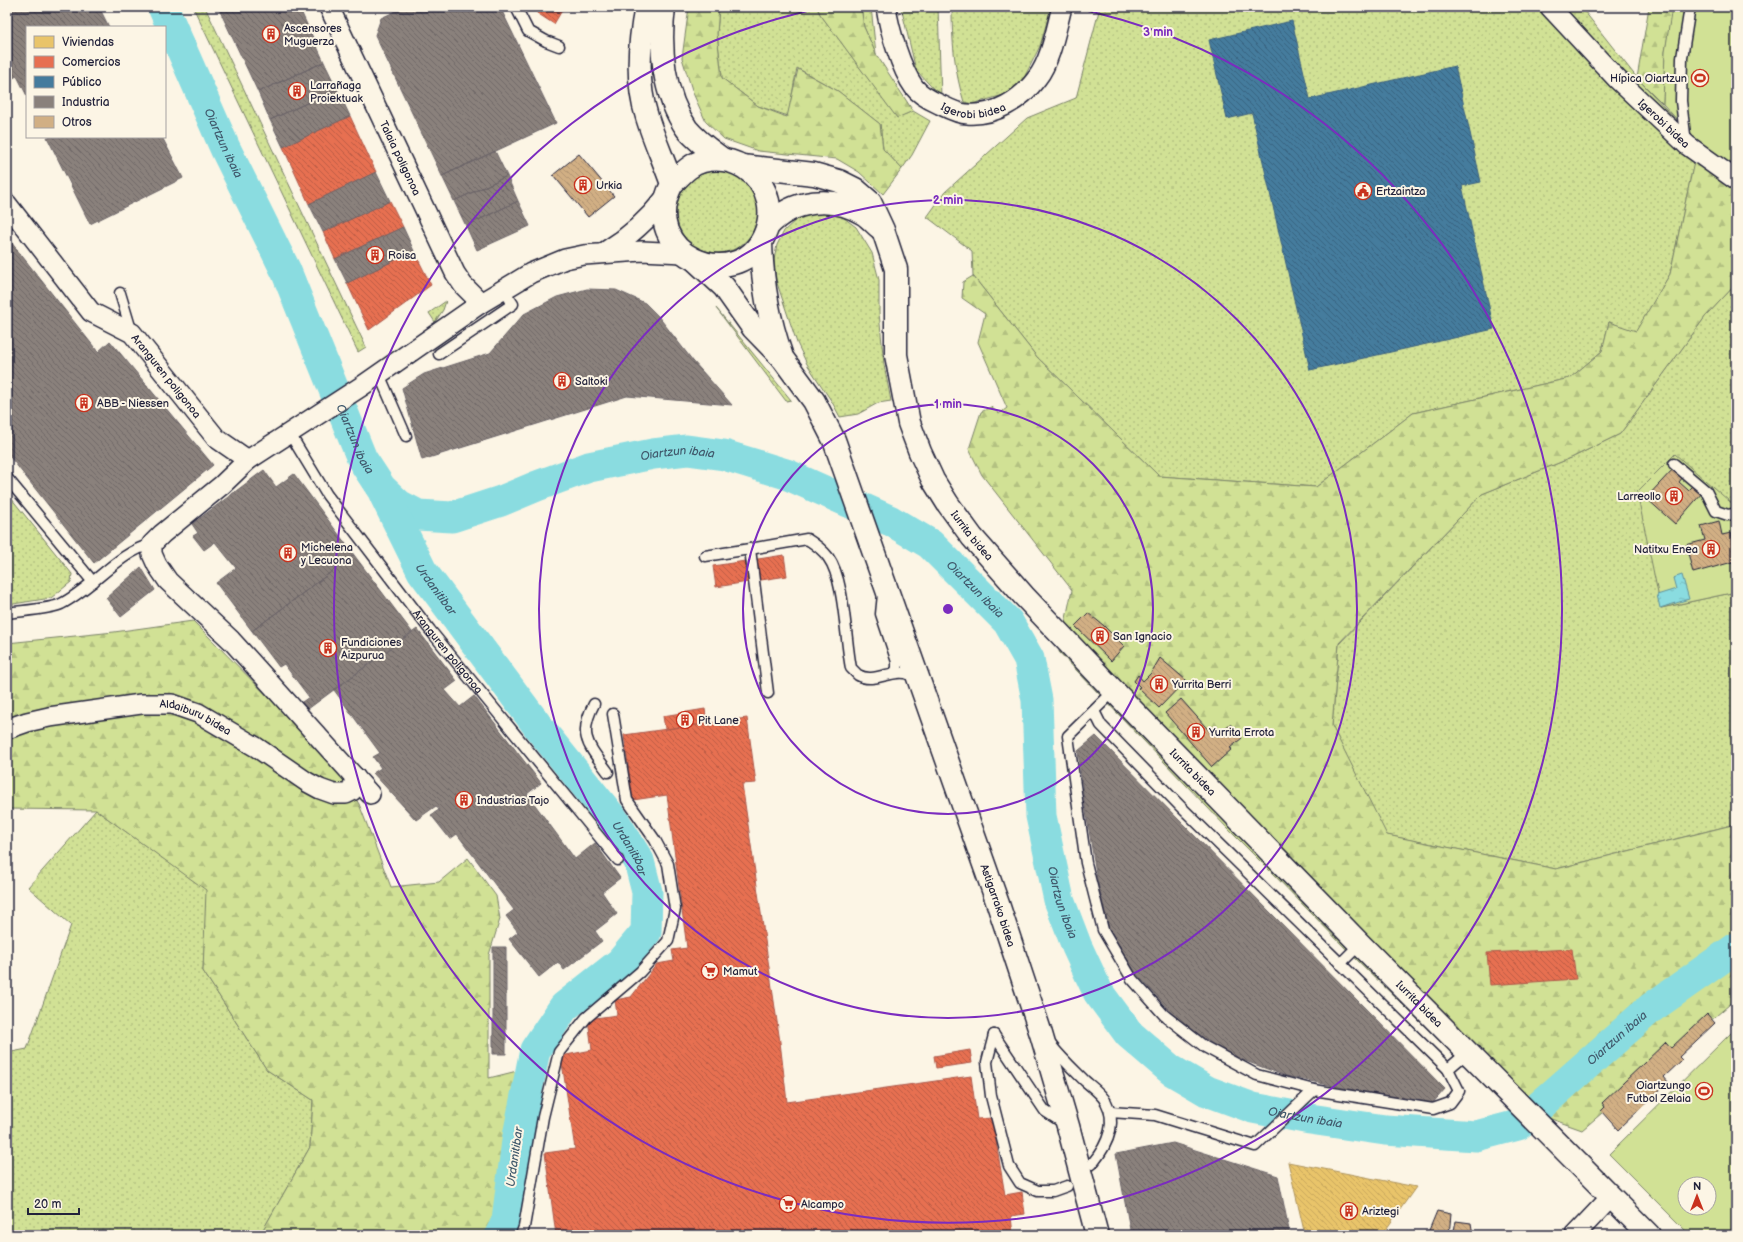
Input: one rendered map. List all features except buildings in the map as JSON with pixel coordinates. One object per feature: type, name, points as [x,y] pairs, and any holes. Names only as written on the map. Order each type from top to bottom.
[{"type":"main road","points":[[646,7],[640,44],[640,68],[646,116],[669,191]]},
{"type":"main road","points":[[664,7],[662,35],[663,54],[665,72],[674,104],[688,129],[698,140],[756,176],[766,191],[770,208],[765,234],[766,299],[770,319],[783,359]]},
{"type":"main road","points":[[732,162],[703,161],[685,170],[669,191],[664,213],[666,228],[673,242],[724,287],[753,328],[783,359]]},
{"type":"main road","name":"Iurrita bidea","points":[[732,162],[814,174],[838,181],[855,189],[870,202],[896,269],[896,355],[904,402],[912,430],[933,480],[972,537],[1024,596],[1114,691],[1360,944],[1649,1235]]},
{"type":"main road","points":[[690,257],[710,265],[725,265],[739,260],[751,252],[778,215],[812,202],[836,203],[854,210],[863,214],[882,230]]},
{"type":"main road","name":"Astigarrako bidea","points":[[783,359],[814,401],[825,421],[841,459],[998,904],[1041,1034],[1068,1126],[1097,1235]]},
{"type":"street","name":"Talaia poligonoa","points":[[330,7],[455,273],[464,285],[481,302]]},
{"type":"street","name":"Igerobi bidea","points":[[886,7],[888,18],[905,71],[915,88],[927,99],[947,108],[967,114],[998,110],[1012,102],[1026,91],[1038,78],[1046,64],[1062,7]]},
{"type":"street","name":"Igerobi bidea","points":[[1550,7],[1617,79],[1687,144],[1736,180]]},
{"type":"street","points":[[602,253],[638,229],[653,214],[669,191]]},
{"type":"street","name":"Aranguren poligonoa","points":[[7,204],[91,312],[132,333],[216,438],[248,460]]},
{"type":"street","points":[[370,794],[232,640],[168,581],[157,565],[152,554],[152,544],[162,534],[222,485],[248,460],[290,434],[313,417],[379,374],[481,302],[503,289],[548,265],[565,259],[602,253],[643,250],[690,257]]},
{"type":"street","name":"Aldaiburu bidea","points":[[7,729],[27,722],[49,717],[141,704],[172,704],[198,713],[256,747],[307,782],[320,789],[334,794],[346,794],[352,791],[355,776]]},
{"type":"street","points":[[1575,1235],[1611,1197]]},
{"type":"lane","points":[[516,7],[528,31],[559,46]]},
{"type":"lane","points":[[1687,144],[1681,101],[1682,58],[1690,7]]},
{"type":"lane","points":[[439,354],[513,304],[503,289]]},
{"type":"lane","points":[[120,293],[132,333]]},
{"type":"lane","points":[[379,374],[406,436]]},
{"type":"lane","name":"Aranguren poligonoa","points":[[290,434],[327,495],[416,611],[618,860]]},
{"type":"lane","points":[[1674,464],[1706,491],[1716,511],[1728,515],[1736,513]]},
{"type":"lane","points":[[7,478],[93,582]]},
{"type":"lane","points":[[705,556],[750,550],[807,539],[820,547],[829,558],[837,576],[851,668],[858,675],[873,678],[894,673],[908,674],[920,682]]},
{"type":"lane","points":[[7,613],[60,605],[83,590],[139,547],[152,544]]},
{"type":"lane","points":[[750,550],[768,693]]},
{"type":"lane","points":[[884,580],[881,614],[898,662],[897,669],[894,673]]},
{"type":"lane","points":[[1094,712],[1102,724],[1176,802],[1448,1069],[1460,1091],[1450,1103],[1433,1109],[1314,1090],[1256,1075],[1205,1047],[1164,1015],[1132,979],[1103,930],[1086,864],[1068,736],[1114,691]]},
{"type":"lane","points":[[594,704],[585,723],[586,740],[608,772]]},
{"type":"lane","points":[[521,1235],[524,1227],[543,1117],[559,1052],[586,1018],[640,972],[668,941],[675,909],[668,864],[655,840],[627,800],[613,714]]},
{"type":"lane","points":[[1340,964],[1360,944]]},
{"type":"lane","points":[[1041,1034],[1070,1067],[1106,1101],[1110,1112],[1111,1122],[1108,1139],[1102,1152],[1092,1164]]},
{"type":"lane","points":[[1067,1186],[1053,1191],[1038,1191],[1020,1184],[1009,1166],[992,1096],[987,1062],[994,1035],[1045,1111],[1068,1126]]},
{"type":"lane","points":[[1448,1069],[1468,1052]]},
{"type":"lane","points":[[1110,1112],[1155,1115],[1255,1146],[1314,1090]]},
{"type":"green space","points":[[193,7],[205,7],[366,347],[358,352]]},
{"type":"green space","points":[[689,7],[719,7],[717,34],[722,78],[758,106],[787,117],[798,69],[838,91],[880,124],[883,149],[902,169],[883,194],[859,172],[837,159],[758,151],[724,139],[706,122],[693,93],[682,58]]},
{"type":"green space","points":[[719,7],[817,7],[820,14],[897,117],[913,111],[930,121],[912,155],[902,169],[883,149],[880,124],[838,91],[797,68],[788,116],[758,106],[722,78],[717,34]]},
{"type":"green space","points":[[817,7],[861,7],[864,27],[876,54],[913,111],[897,118],[820,14]]},
{"type":"green space","points":[[861,7],[871,7],[876,54],[864,27]]},
{"type":"green space","points":[[901,7],[938,7],[941,97],[916,70]]},
{"type":"green space","points":[[952,7],[1051,7],[1040,46],[1024,78],[1007,94],[972,104],[964,102],[954,55]]},
{"type":"green space","points":[[1100,7],[1581,7],[1637,78],[1698,143],[1670,274],[1636,332],[1609,322],[1602,351],[1570,378],[1413,413],[1316,487],[1159,476],[1037,357],[973,276],[972,251],[927,217],[945,192],[1027,118],[1076,98]]},
{"type":"green space","points":[[1649,7],[1673,7],[1665,52],[1663,104],[1637,78]]},
{"type":"green space","name":"Hípica Oiartzun","points":[[1672,7],[1736,7],[1736,170],[1698,143],[1663,104],[1665,52]]},
{"type":"green space","points":[[1698,143],[1736,170],[1736,284],[1705,317],[1620,434],[1571,458],[1482,494],[1339,643],[1332,726],[1387,835],[1556,869],[1736,824],[1736,999],[1582,1130],[1501,1101],[1350,953],[1228,829],[1059,652],[1072,590],[982,475],[969,449],[981,412],[991,407],[999,414],[1007,408],[978,342],[985,314],[962,298],[963,282],[973,276],[1037,357],[1159,476],[1316,487],[1413,413],[1570,378],[1602,351],[1609,322],[1636,331],[1670,274]]},
{"type":"green space","points":[[717,171],[733,174],[746,183],[755,196],[758,212],[755,228],[746,241],[733,250],[717,253],[701,250],[688,241],[679,228],[676,212],[679,196],[688,183],[701,174]]},
{"type":"green space","points":[[817,211],[840,215],[856,227],[872,253],[879,280],[879,313],[884,365],[891,401],[878,403],[858,414],[840,417],[807,364],[797,343],[776,280],[774,260],[777,245],[784,231],[799,217]]},
{"type":"green space","points":[[1736,284],[1736,507],[1661,608],[1736,592],[1736,824],[1556,869],[1386,835],[1332,727],[1339,644],[1482,494],[1571,458],[1620,434],[1705,317]]},
{"type":"green space","points":[[446,301],[443,310],[435,322],[429,313]]},
{"type":"green space","points":[[716,308],[791,400],[786,401]]},
{"type":"green space","points":[[1675,454],[1736,507],[1736,592],[1661,608],[1637,492]]},
{"type":"green space","points":[[7,493],[72,574],[71,582],[51,598],[7,605]]},
{"type":"green space","points":[[193,621],[335,764],[359,804],[391,887],[439,882],[468,858],[496,896],[500,919],[489,955],[489,1078],[517,1071],[496,1223],[491,1235],[260,1235],[310,1147],[313,1100],[267,1070],[203,971],[206,890],[96,810],[7,809],[7,643],[114,632]]},
{"type":"green space","points":[[96,810],[207,890],[203,971],[267,1070],[313,1100],[310,1147],[260,1235],[7,1235],[7,1053],[27,1049],[71,925],[28,887]]},
{"type":"green space","name":"Oiartzungo Futbol Zelaia","points":[[1736,1028],[1736,1235],[1690,1235],[1609,1154]]},
{"type":"water","points":[[1682,575],[1689,599],[1660,608],[1657,595],[1676,589],[1673,578]]},
{"type":"waterway","name":"Oiartzun ibaia","points":[[163,7],[225,148],[286,271],[362,459],[381,488],[399,505],[418,515],[452,517],[501,501],[589,467],[653,454],[687,450],[724,455],[786,474],[891,521],[930,544],[1008,622],[1029,659],[1037,700],[1041,816],[1059,900],[1077,947],[1098,992],[1129,1034],[1171,1070],[1207,1091],[1253,1108],[1310,1119],[1385,1130],[1476,1136],[1518,1125],[1651,1008],[1736,948]]},
{"type":"waterway","name":"Urdanitibar","points":[[384,494],[422,571],[540,729],[613,819],[639,861],[647,892],[646,932],[620,963],[564,1007],[535,1050],[517,1141],[507,1220],[500,1235]]},
{"type":"place","name":"Ascensores Muguerza","points":[[271,34]]},
{"type":"place","name":"Hípica Oiartzun","points":[[1700,78]]},
{"type":"place","name":"Larrañaga Proiektuak","points":[[297,91]]},
{"type":"place","name":"Urkia","points":[[583,185]]},
{"type":"place","name":"Ertzaintza","points":[[1363,191]]},
{"type":"place","name":"Roisa","points":[[375,255]]},
{"type":"place","name":"Saltoki","points":[[562,381]]},
{"type":"place","name":"ABB - Niessen","points":[[84,403]]},
{"type":"place","name":"Larreollo","points":[[1674,496]]},
{"type":"place","name":"Natitxu Enea","points":[[1711,549]]},
{"type":"place","name":"Michelena y Lecuona","points":[[288,553]]},
{"type":"place","name":"San Ignacio","points":[[1100,636]]},
{"type":"place","name":"Fundiciones Aizpurua","points":[[328,648]]},
{"type":"place","name":"Yurrita Berri","points":[[1159,684]]},
{"type":"place","name":"Pit Lane","points":[[685,720]]},
{"type":"place","name":"Yurrita Errota","points":[[1196,732]]},
{"type":"place","name":"Industrias Tajo","points":[[464,800]]},
{"type":"place","name":"Mamut","points":[[710,971]]},
{"type":"place","name":"Oiartzungo Futbol Zelaia","points":[[1704,1091]]},
{"type":"place","name":"Alcampo","points":[[788,1204]]},
{"type":"place","name":"Ariztegi","points":[[1349,1211]]}]
